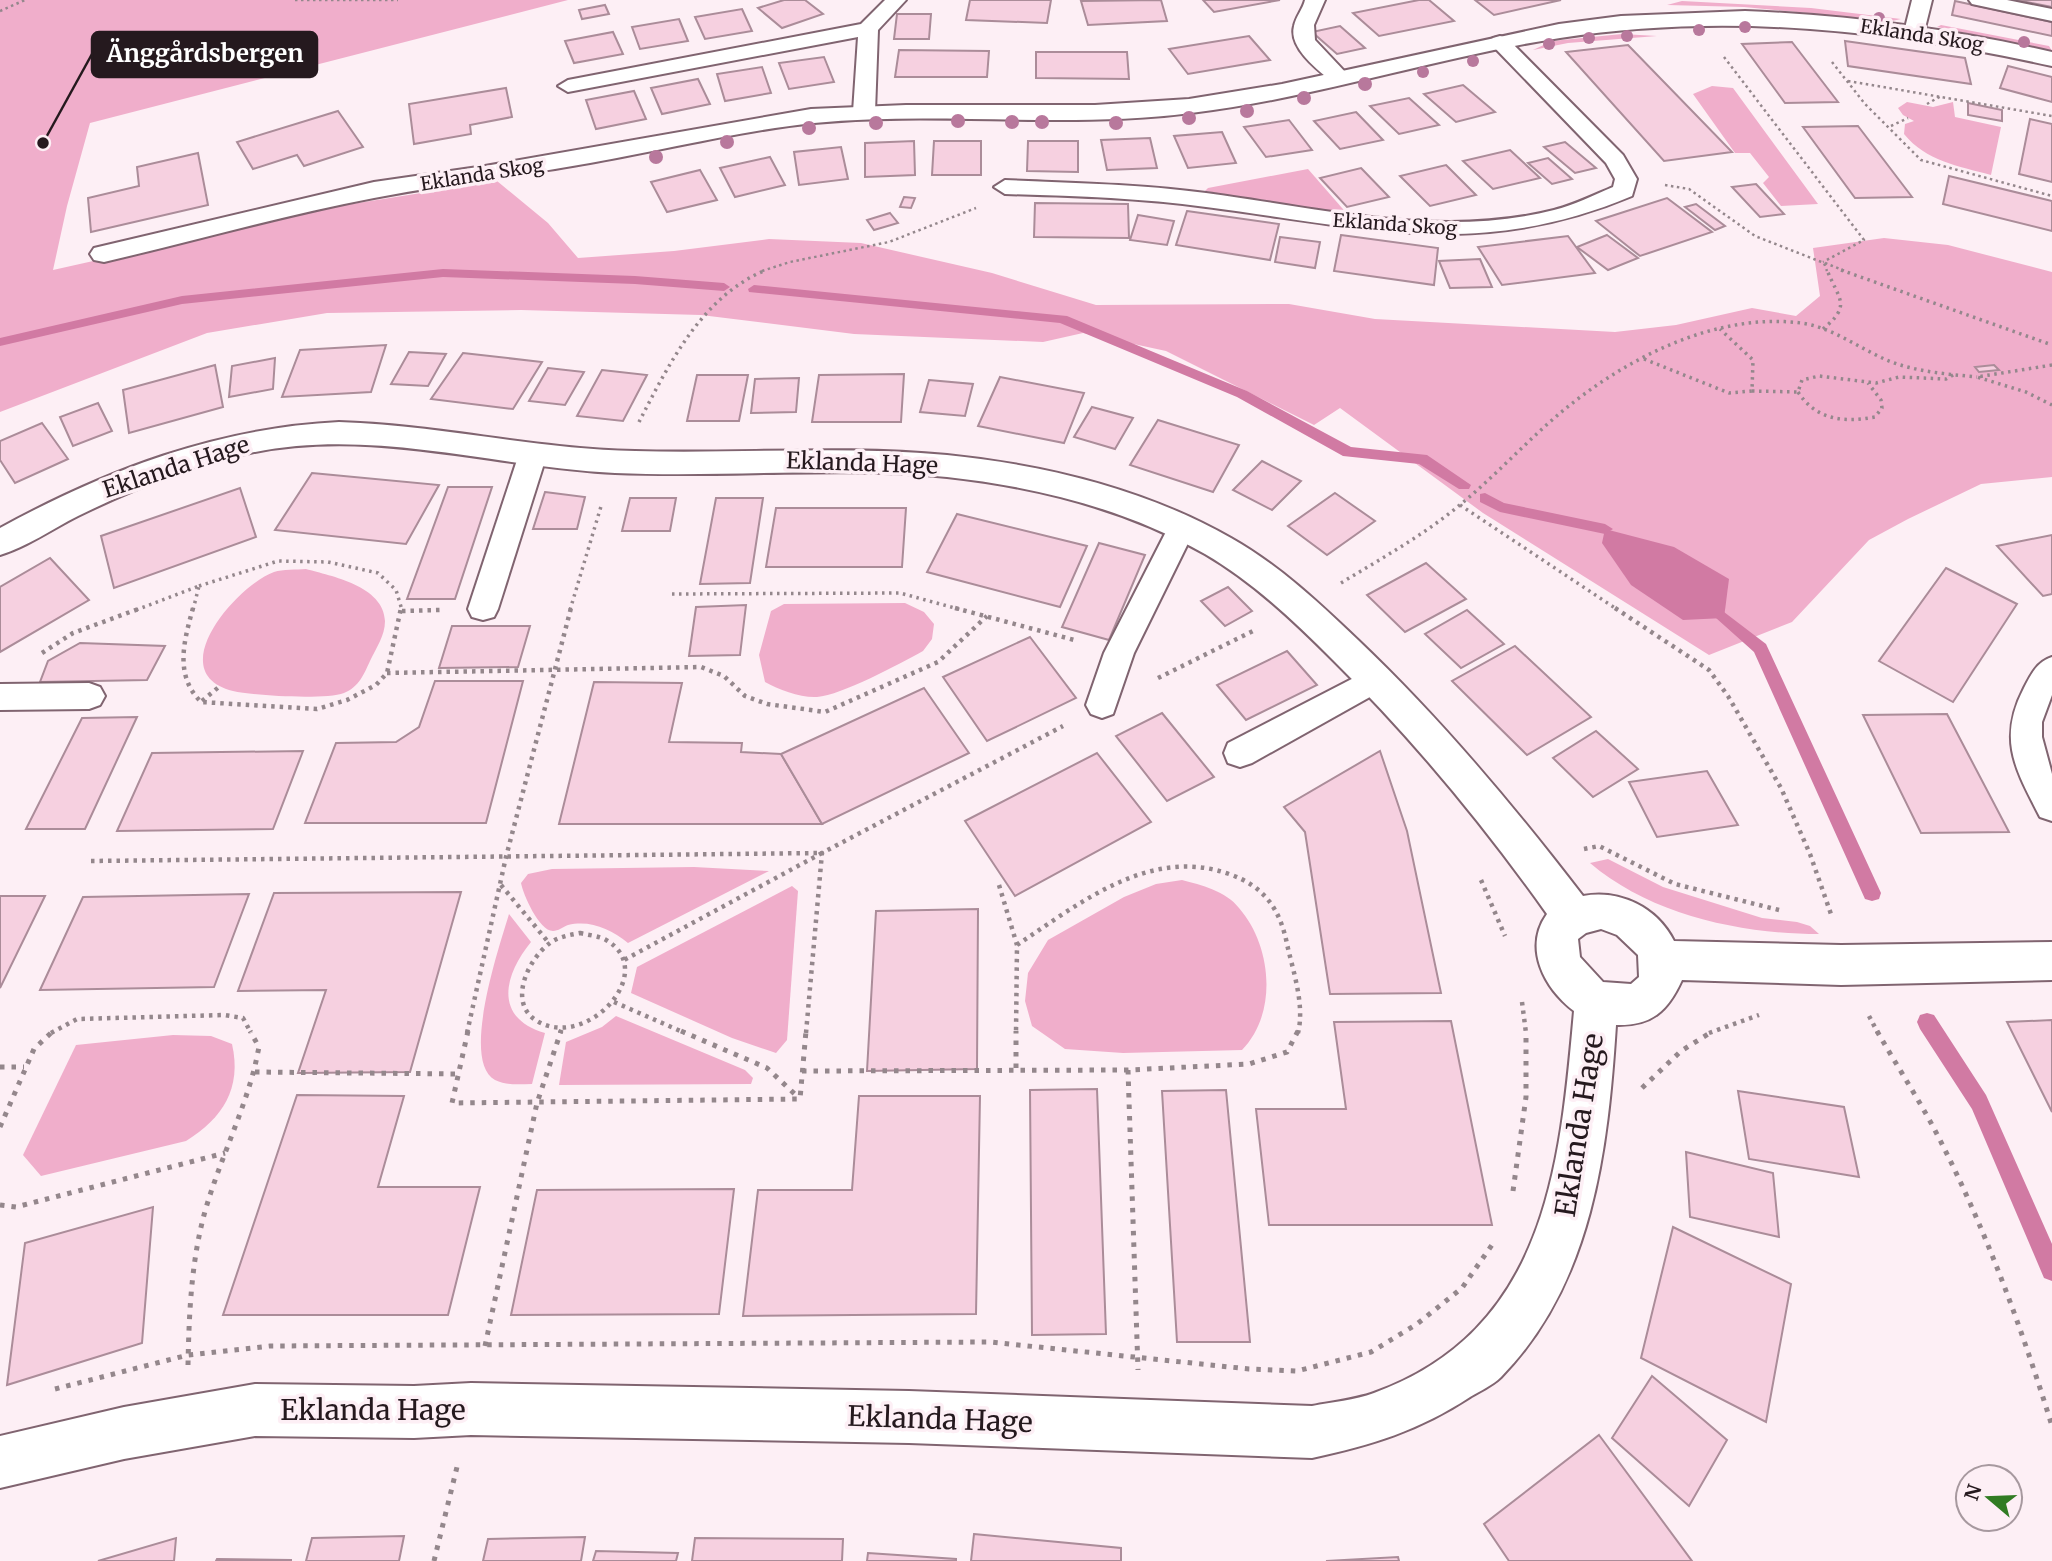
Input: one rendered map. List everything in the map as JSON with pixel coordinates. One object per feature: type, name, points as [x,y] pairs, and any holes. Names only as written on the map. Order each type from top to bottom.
[{"type":"street","name":"Eklanda Skog","points":[[104,254],[374,190],[498,172],[811,116],[864,112],[1141,110],[1265,95],[1500,42],[1656,19],[1718,16],[1798,19],[1914,32],[2052,59]]},
{"type":"street","name":"Eklanda Hage","points":[[0,543],[70,503],[178,461],[257,440],[317,433],[376,434],[533,454],[620,460],[925,462],[979,469],[1081,492],[1128,504],[1182,527],[1219,547],[1302,607],[1375,679],[1428,734],[1532,860],[1573,916],[1563,924],[1557,936],[1555,950],[1567,978],[1596,1000],[1627,1006],[1652,996],[1660,986],[1661,960]]},
{"type":"street","points":[[1573,916],[1601,911],[1632,922],[1656,946],[1661,960],[1841,965],[2052,961]]},
{"type":"street","name":"Eklanda Hage","points":[[0,1462],[255,1410],[471,1409],[909,1417],[1312,1432],[1374,1419],[1426,1396],[1482,1360],[1527,1303],[1559,1241],[1577,1174],[1588,1104],[1596,1000]]},
{"type":"lane","points":[[568,86],[868,29],[896,0]]},
{"type":"lane","points":[[1315,0],[1303,27],[1304,36],[1311,50],[1341,79]]},
{"type":"lane","points":[[1914,32],[1922,0]]},
{"type":"lane","points":[[1979,0],[2052,15]]},
{"type":"lane","points":[[864,112],[868,29]]},
{"type":"lane","points":[[1500,42],[1615,160],[1626,179]]},
{"type":"lane","name":"Eklanda Skog","points":[[1005,187],[1160,194],[1374,225],[1468,230],[1568,213],[1624,191],[1626,179]]},
{"type":"lane","points":[[483,609],[533,454]]},
{"type":"lane","points":[[1102,705],[1119,653],[1182,527]]},
{"type":"lane","points":[[2052,670],[2037,691],[2024,723],[2028,757],[2052,807]]},
{"type":"lane","points":[[1240,753],[1375,679]]},
{"type":"lane","points":[[0,697],[89,696]]},
{"type":"path","points":[[0,11],[25,0]]},
{"type":"path","points":[[295,0],[398,0]]},
{"type":"path","points":[[1798,19],[1865,104],[1891,126],[1922,160],[2052,196]]},
{"type":"path","points":[[1724,57],[1864,240],[1824,262]]},
{"type":"path","points":[[1847,81],[2052,116]]},
{"type":"path","points":[[1927,104],[1941,96]]},
{"type":"path","points":[[1891,126],[1908,118]]},
{"type":"path","points":[[1626,179],[1689,189],[1755,236],[1875,284],[2052,345]]},
{"type":"path","points":[[800,1099],[453,1103],[506,856],[552,671],[602,504],[620,460],[671,359],[690,333],[727,293],[753,275],[808,259],[864,248],[949,221],[993,198],[1005,187]]},
{"type":"path","points":[[1823,329],[1840,315],[1842,308],[1824,262]]},
{"type":"path","points":[[624,960],[1102,705],[1302,607],[1413,539],[1460,505],[1572,404],[1644,358],[1739,323],[1774,322],[1823,329],[1858,348],[1905,367],[1977,377],[2026,392],[2052,405]]},
{"type":"path","points":[[1720,329],[1724,339],[1744,349],[1754,360],[1752,391]]},
{"type":"path","points":[[1644,358],[1729,393],[1798,392]]},
{"type":"path","points":[[1977,377],[2052,365]]},
{"type":"path","points":[[1867,382],[1882,400],[1883,407],[1875,417],[1867,419],[1826,418],[1816,414],[1798,392],[1799,384],[1808,377],[1867,382],[1877,383],[1909,376],[1946,379],[1956,374]]},
{"type":"path","points":[[36,657],[73,632],[199,586],[278,561],[328,562],[378,573],[396,590],[402,611],[387,673],[376,685],[347,700],[317,709],[201,702],[189,694],[181,673],[199,586]]},
{"type":"path","points":[[672,594],[900,593],[1119,653]]},
{"type":"path","points":[[387,673],[701,667],[723,676],[745,696],[767,704],[825,712],[939,662],[986,616]]},
{"type":"path","points":[[201,702],[220,686]]},
{"type":"path","points":[[1532,860],[1599,846],[1675,884],[1795,913]]},
{"type":"path","points":[[91,861],[822,853]]},
{"type":"path","points":[[800,1099],[822,853]]},
{"type":"path","points":[[802,1071],[1016,1068],[1128,1070],[1249,1064],[1287,1052],[1299,1030],[1282,916],[1261,888],[1228,872],[1187,863],[1157,866],[1108,887],[1017,945]]},
{"type":"path","points":[[1476,869],[1507,940]]},
{"type":"path","points":[[500,884],[549,943]]},
{"type":"path","points":[[999,886],[1017,945],[1016,1068]]},
{"type":"path","points":[[1820,918],[1846,919]]},
{"type":"path","points":[[594,934],[608,939],[624,960],[622,988],[614,1002],[591,1021],[562,1028],[547,1026],[534,1019],[521,996],[527,967],[549,943],[564,936],[594,934]]},
{"type":"path","points":[[1512,1195],[1524,1126],[1528,1062],[1521,996]]},
{"type":"path","points":[[614,1002],[767,1068],[800,1099]]},
{"type":"path","points":[[1588,1104],[1639,1092],[1677,1051],[1703,1034],[1762,1014]]},
{"type":"path","points":[[0,1127],[34,1049],[54,1030],[77,1019],[224,1015],[243,1018],[252,1032],[259,1047],[255,1072],[210,1197],[189,1287],[186,1422]]},
{"type":"path","points":[[434,1561],[471,1409],[537,1103],[562,1028]]},
{"type":"path","points":[[0,1067],[24,1067]]},
{"type":"path","points":[[1128,1070],[1139,1426]]},
{"type":"path","points":[[255,1072],[460,1074]]},
{"type":"path","points":[[0,1205],[16,1207],[226,1153]]},
{"type":"path","points":[[50,1390],[229,1346],[989,1342],[1297,1371],[1371,1352],[1417,1324],[1462,1288],[1499,1231]]},
{"type":"shaded area","points":[[0,0],[568,0],[90,123],[53,270],[339,206],[497,181],[548,223],[578,258],[674,251],[769,239],[861,243],[992,273],[1096,305],[1289,304],[1375,319],[1615,332],[1676,325],[1752,308],[1796,316],[1820,296],[1813,248],[1884,238],[1948,245],[2052,272],[2052,477],[1981,484],[1908,519],[1869,540],[1792,622],[1709,655],[1483,513],[1340,408],[1314,425],[1166,351],[1083,333],[1043,342],[854,334],[701,315],[521,310],[327,313],[207,333],[0,412]]},
{"type":"shaded area","points":[[1682,1],[1811,8],[1901,19],[1892,21],[1744,7],[1667,5]]},
{"type":"shaded area","points":[[1941,25],[2049,46],[2052,51],[1937,27]]},
{"type":"shaded area","points":[[1622,34],[1657,36],[1568,43],[1533,50],[1552,41]]},
{"type":"shaded area","points":[[1712,86],[1733,88],[1818,204],[1781,206],[1763,183],[1769,177],[1750,153],[1735,153],[1693,94]]},
{"type":"shaded area","points":[[1907,102],[1933,107],[1953,102],[1955,117],[2001,127],[1991,175],[1943,161],[1922,151],[1904,134],[1905,124],[1914,121],[1903,115],[1898,108]]},
{"type":"shaded area","points":[[1308,169],[1349,216],[1205,191],[1208,188]]},
{"type":"shaded area","points":[[1605,529],[1674,547],[1729,579],[1724,618],[1683,620],[1631,585],[1602,543]]},
{"type":"shaded area","points":[[306,569],[354,584],[376,599],[382,609],[385,626],[382,637],[357,684],[344,693],[335,695],[290,696],[233,691],[213,681],[204,667],[204,649],[212,630],[225,611],[258,580],[274,572]]},
{"type":"shaded area","points":[[905,603],[924,612],[934,624],[932,639],[923,651],[870,678],[828,695],[797,695],[765,682],[759,655],[771,611],[784,604]]},
{"type":"shaded area","points":[[1608,859],[1663,887],[1762,918],[1797,922],[1810,926],[1819,934],[1728,925],[1669,908],[1614,881],[1590,863]]},
{"type":"shaded area","points":[[694,867],[769,871],[628,943],[607,930],[592,925],[568,925],[555,931],[548,929],[532,911],[521,883],[528,874],[552,869]]},
{"type":"shaded area","points":[[1182,880],[1213,890],[1234,902],[1250,923],[1258,941],[1264,960],[1266,999],[1254,1035],[1242,1050],[1123,1053],[1065,1049],[1032,1026],[1025,1001],[1028,973],[1048,940],[1124,897],[1156,884]]},
{"type":"shaded area","points":[[792,886],[798,891],[787,1040],[776,1053],[732,1038],[631,993],[637,967]]},
{"type":"shaded area","points":[[509,914],[531,942],[514,968],[508,994],[511,1006],[517,1017],[528,1026],[545,1033],[532,1084],[509,1084],[495,1080],[485,1069],[481,1050],[485,1002]]},
{"type":"shaded area","points":[[616,1016],[745,1070],[753,1078],[751,1084],[559,1085],[566,1042],[602,1027]]},
{"type":"shaded area","points":[[173,1035],[211,1036],[232,1044],[232,1088],[227,1100],[210,1122],[186,1141],[41,1176],[23,1155],[76,1045]]},
{"type":"building","points":[[784,0],[805,0],[823,14],[782,28],[758,8]]},
{"type":"building","points":[[970,0],[1051,0],[1047,23],[966,20]]},
{"type":"building","points":[[1161,0],[1167,21],[1088,25],[1081,1]]},
{"type":"building","points":[[1203,0],[1280,0],[1214,12]]},
{"type":"building","points":[[1429,0],[1454,21],[1379,36],[1353,13]]},
{"type":"building","points":[[1475,0],[1561,0],[1494,15]]},
{"type":"building","points":[[2017,0],[2052,0],[2052,7]]},
{"type":"building","points":[[1955,1],[2052,22],[2052,36],[1952,15]]},
{"type":"building","points":[[605,5],[609,14],[582,19],[579,10]]},
{"type":"building","points":[[742,9],[752,31],[705,39],[695,17]]},
{"type":"building","points":[[897,14],[931,14],[929,39],[894,39]]},
{"type":"building","points":[[679,19],[688,41],[640,49],[632,27]]},
{"type":"building","points":[[1340,26],[1365,48],[1337,54],[1312,32]]},
{"type":"building","points":[[613,32],[623,54],[574,63],[565,41]]},
{"type":"building","points":[[1249,36],[1270,60],[1188,74],[1169,49]]},
{"type":"building","points":[[1845,41],[1965,58],[1971,84],[1848,66]]},
{"type":"building","points":[[1792,42],[1838,102],[1785,103],[1742,44]]},
{"type":"building","points":[[1628,45],[1732,152],[1664,161],[1566,52]]},
{"type":"building","points":[[899,50],[989,51],[987,77],[895,77]]},
{"type":"building","points":[[1036,52],[1127,52],[1129,79],[1036,78]]},
{"type":"building","points":[[824,57],[834,82],[789,89],[779,63]]},
{"type":"building","points":[[2008,66],[2052,77],[2052,102],[2000,88]]},
{"type":"building","points":[[762,67],[771,93],[725,101],[717,74]]},
{"type":"building","points":[[698,79],[710,104],[662,114],[651,88]]},
{"type":"building","points":[[1463,85],[1495,112],[1456,122],[1424,94]]},
{"type":"building","points":[[506,88],[512,117],[470,125],[471,134],[414,144],[409,104]]},
{"type":"building","points":[[634,91],[646,119],[596,129],[586,100]]},
{"type":"building","points":[[1409,98],[1439,125],[1399,134],[1370,106]]},
{"type":"building","points":[[1968,103],[2002,110],[2002,121],[1968,115]]},
{"type":"building","points":[[338,111],[363,147],[304,166],[297,155],[253,169],[237,142]]},
{"type":"building","points":[[1356,112],[1383,140],[1340,149],[1314,121]]},
{"type":"building","points":[[2030,119],[2052,124],[2052,182],[2019,174]]},
{"type":"building","points":[[1289,120],[1312,150],[1266,157],[1244,127]]},
{"type":"building","points":[[1858,126],[1912,197],[1855,198],[1803,127]]},
{"type":"building","points":[[1222,132],[1236,163],[1188,168],[1174,136]]},
{"type":"building","points":[[1150,138],[1157,168],[1107,170],[1101,140]]},
{"type":"building","points":[[914,141],[915,175],[865,177],[865,143]]},
{"type":"building","points":[[934,141],[981,141],[981,175],[932,175]]},
{"type":"building","points":[[1028,141],[1078,141],[1078,172],[1027,171]]},
{"type":"building","points":[[1565,142],[1596,168],[1575,173],[1544,147]]},
{"type":"building","points":[[841,147],[848,179],[799,185],[794,152]]},
{"type":"building","points":[[1510,150],[1540,178],[1493,189],[1463,161]]},
{"type":"building","points":[[198,153],[208,205],[91,232],[88,198],[139,186],[137,167]]},
{"type":"building","points":[[770,157],[785,185],[735,197],[720,168]]},
{"type":"building","points":[[1548,158],[1572,179],[1552,184],[1528,163]]},
{"type":"building","points":[[1446,165],[1476,195],[1430,206],[1400,176]]},
{"type":"building","points":[[1361,168],[1389,197],[1347,207],[1320,178]]},
{"type":"building","points":[[700,170],[717,200],[667,212],[651,182]]},
{"type":"building","points":[[1949,176],[2052,201],[2052,231],[1943,204]]},
{"type":"building","points":[[1756,184],[1784,214],[1760,217],[1732,187]]},
{"type":"building","points":[[904,197],[915,198],[911,208],[900,207]]},
{"type":"building","points":[[1667,198],[1712,232],[1640,256],[1596,221]]},
{"type":"building","points":[[1035,203],[1128,204],[1129,238],[1034,237]]},
{"type":"building","points":[[1696,204],[1725,226],[1715,230],[1685,207]]},
{"type":"building","points":[[1187,211],[1279,224],[1270,260],[1176,245]]},
{"type":"building","points":[[890,213],[898,223],[874,230],[867,220]]},
{"type":"building","points":[[1138,215],[1174,221],[1167,245],[1130,240]]},
{"type":"building","points":[[1341,235],[1438,248],[1434,285],[1334,271]]},
{"type":"building","points":[[1607,235],[1638,258],[1608,270],[1577,247]]},
{"type":"building","points":[[1568,236],[1595,273],[1502,285],[1478,247]]},
{"type":"building","points":[[1280,237],[1320,242],[1315,268],[1275,262]]},
{"type":"building","points":[[1480,259],[1492,287],[1450,288],[1439,261]]},
{"type":"building","points":[[386,345],[371,392],[282,397],[300,350]]},
{"type":"building","points":[[409,352],[446,354],[428,386],[391,384]]},
{"type":"building","points":[[463,353],[542,362],[513,409],[431,399]]},
{"type":"building","points":[[275,358],[273,389],[229,397],[232,366]]},
{"type":"building","points":[[215,365],[223,407],[129,433],[123,390]]},
{"type":"building","points":[[1994,365],[1999,370],[1979,372],[1975,367]]},
{"type":"building","points":[[548,368],[584,372],[565,405],[529,401]]},
{"type":"building","points":[[602,370],[647,375],[623,421],[577,416]]},
{"type":"building","points":[[904,374],[901,422],[812,422],[819,375]]},
{"type":"building","points":[[697,375],[748,375],[739,421],[687,421]]},
{"type":"building","points":[[1000,377],[1084,393],[1064,443],[978,426]]},
{"type":"building","points":[[799,378],[796,412],[751,413],[755,379]]},
{"type":"building","points":[[929,380],[973,384],[965,416],[920,412]]},
{"type":"building","points":[[98,403],[112,431],[73,446],[60,417]]},
{"type":"building","points":[[1092,407],[1133,418],[1115,449],[1074,437]]},
{"type":"building","points":[[1158,420],[1239,445],[1213,492],[1130,465]]},
{"type":"building","points":[[42,423],[68,459],[15,483],[0,460],[0,441]]},
{"type":"building","points":[[1262,461],[1301,481],[1272,510],[1233,490]]},
{"type":"building","points":[[312,473],[439,485],[406,544],[275,530]]},
{"type":"building","points":[[448,487],[492,487],[455,599],[407,599]]},
{"type":"building","points":[[240,488],[256,537],[114,588],[101,536]]},
{"type":"building","points":[[545,492],[585,497],[577,529],[533,529]]},
{"type":"building","points":[[1335,493],[1375,521],[1327,555],[1288,526]]},
{"type":"building","points":[[630,498],[676,498],[670,531],[622,531]]},
{"type":"building","points":[[716,498],[763,498],[750,583],[700,584]]},
{"type":"building","points":[[776,508],[906,508],[902,567],[766,567]]},
{"type":"building","points":[[957,514],[1087,546],[1060,607],[927,572]]},
{"type":"building","points":[[2052,535],[2052,594],[2043,596],[1997,546]]},
{"type":"building","points":[[1099,543],[1145,555],[1109,640],[1062,627]]},
{"type":"building","points":[[50,558],[89,600],[0,652],[0,587]]},
{"type":"building","points":[[1426,563],[1466,599],[1405,632],[1367,595]]},
{"type":"building","points":[[1946,568],[2017,604],[1953,702],[1879,661]]},
{"type":"building","points":[[1228,587],[1252,611],[1225,626],[1201,601]]},
{"type":"building","points":[[746,605],[740,655],[689,656],[696,607]]},
{"type":"building","points":[[1467,610],[1504,644],[1461,668],[1425,634]]},
{"type":"building","points":[[452,626],[530,626],[518,667],[439,668]]},
{"type":"building","points":[[1030,637],[1076,698],[987,741],[943,677]]},
{"type":"building","points":[[80,643],[165,646],[147,680],[40,682],[48,661]]},
{"type":"building","points":[[1515,646],[1591,717],[1527,755],[1452,681]]},
{"type":"building","points":[[1287,651],[1317,685],[1246,720],[1217,685]]},
{"type":"building","points":[[435,681],[523,681],[486,823],[305,823],[336,743],[396,742],[419,727]]},
{"type":"building","points":[[594,682],[682,683],[669,742],[742,743],[741,752],[781,754],[822,824],[559,824]]},
{"type":"building","points":[[924,688],[969,753],[822,824],[781,754]]},
{"type":"building","points":[[1162,713],[1214,777],[1167,801],[1116,736]]},
{"type":"building","points":[[1947,714],[2009,832],[1921,833],[1863,715]]},
{"type":"building","points":[[137,717],[85,829],[26,829],[82,718]]},
{"type":"building","points":[[1596,731],[1638,769],[1593,797],[1553,758]]},
{"type":"building","points":[[303,751],[273,829],[117,831],[152,753]]},
{"type":"building","points":[[1380,751],[1407,831],[1441,993],[1330,994],[1305,832],[1284,807]]},
{"type":"building","points":[[1097,753],[1151,822],[1015,896],[965,821]]},
{"type":"building","points":[[1707,771],[1738,825],[1657,837],[1629,782]]},
{"type":"building","points":[[461,892],[410,1072],[298,1073],[326,990],[238,991],[274,893]]},
{"type":"building","points":[[249,894],[214,987],[40,990],[83,897]]},
{"type":"building","points":[[0,896],[45,896],[0,988]]},
{"type":"building","points":[[978,909],[977,1069],[867,1071],[876,911]]},
{"type":"building","points":[[2052,1020],[2052,1112],[2007,1022]]},
{"type":"building","points":[[1451,1021],[1492,1225],[1269,1225],[1256,1109],[1346,1109],[1334,1022]]},
{"type":"building","points":[[1097,1089],[1106,1334],[1032,1335],[1030,1090]]},
{"type":"building","points":[[1226,1090],[1250,1342],[1177,1342],[1162,1091]]},
{"type":"building","points":[[1738,1091],[1844,1107],[1859,1177],[1749,1159]]},
{"type":"building","points":[[297,1095],[404,1096],[378,1187],[480,1187],[448,1315],[223,1315]]},
{"type":"building","points":[[859,1096],[980,1096],[976,1314],[743,1316],[758,1190],[852,1190]]},
{"type":"building","points":[[1686,1152],[1773,1173],[1779,1237],[1690,1217]]},
{"type":"building","points":[[734,1189],[719,1314],[511,1315],[537,1190]]},
{"type":"building","points":[[153,1207],[142,1343],[7,1385],[25,1243]]},
{"type":"building","points":[[1673,1227],[1791,1284],[1766,1422],[1641,1358]]},
{"type":"building","points":[[1652,1376],[1727,1440],[1689,1506],[1612,1438]]},
{"type":"building","points":[[1599,1435],[1692,1561],[1509,1561],[1484,1524]]},
{"type":"building","points":[[974,1534],[1121,1548],[1121,1561],[971,1561]]},
{"type":"building","points":[[404,1536],[399,1561],[306,1561],[312,1538]]},
{"type":"building","points":[[585,1537],[581,1561],[483,1561],[488,1539]]},
{"type":"building","points":[[176,1538],[174,1561],[98,1561]]},
{"type":"building","points":[[695,1538],[843,1539],[842,1561],[692,1561]]},
{"type":"building","points":[[596,1551],[678,1553],[676,1561],[593,1561]]},
{"type":"building","points":[[868,1553],[956,1559],[956,1561],[867,1561]]},
{"type":"building","points":[[1398,1557],[1399,1561],[1326,1561]]},
{"type":"building","points":[[217,1559],[292,1560],[216,1561]]},
{"type":"waterway","points":[[0,342],[182,300],[443,273],[635,280],[724,287]]},
{"type":"waterway","points":[[754,289],[1062,319],[1242,394],[1348,452],[1422,459],[1464,485]]},
{"type":"waterway","points":[[1485,498],[1500,507],[1605,529]]},
{"type":"waterway","points":[[1724,618],[1760,648],[1872,893]]},
{"type":"waterway","points":[[1927,1022],[1979,1102],[2052,1270]]},
{"type":"place","name":"Änggårdsbergen","points":[[43,143]]}]
